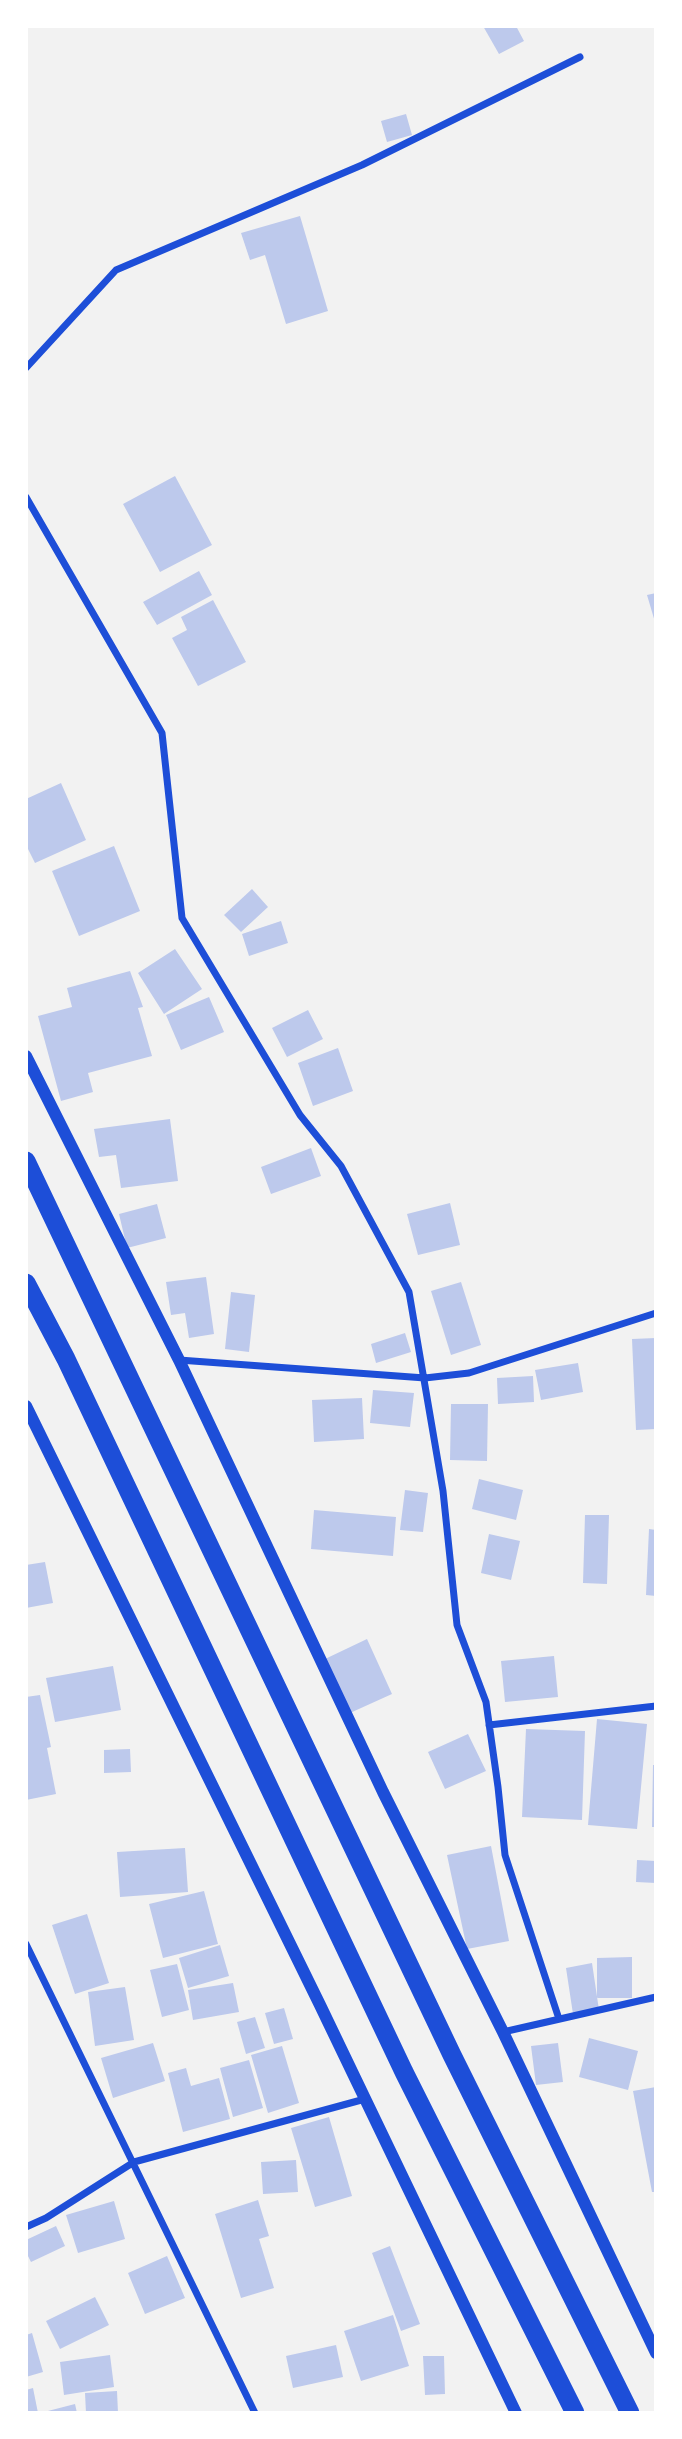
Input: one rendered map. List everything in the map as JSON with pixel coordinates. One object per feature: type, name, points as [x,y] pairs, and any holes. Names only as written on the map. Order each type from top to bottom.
[{"type":"highway","points":[[26,1161],[452,2055],[630,2413]]},
{"type":"highway","points":[[26,1283],[66,1359],[404,2072],[575,2413]]},
{"type":"street","points":[[26,368],[116,270],[362,165],[580,57]]},
{"type":"street","points":[[26,497],[162,733],[182,918],[300,1115],[341,1166],[409,1292],[443,1491],[457,1625],[486,1702],[505,1855],[559,2019]]},
{"type":"street","points":[[26,1056],[179,1360],[377,1779],[503,2032],[656,2353]]},
{"type":"street","points":[[179,1360],[425,1378],[470,1373],[656,1313]]},
{"type":"street","points":[[26,1406],[516,2413]]},
{"type":"street","points":[[489,1725],[656,1706]]},
{"type":"street","points":[[26,1944],[255,2413]]},
{"type":"street","points":[[503,2032],[656,1997]]},
{"type":"street","points":[[26,2227],[46,2218],[134,2162],[365,2099]]},
{"type":"building","points":[[483,26],[516,26],[524,41],[499,54]]},
{"type":"building","points":[[406,114],[412,135],[387,142],[381,121]]},
{"type":"building","points":[[300,216],[328,311],[286,324],[265,255],[250,260],[241,233]]},
{"type":"building","points":[[175,476],[212,545],[160,572],[123,504]]},
{"type":"building","points":[[199,571],[212,595],[157,625],[143,602]]},
{"type":"building","points":[[656,593],[656,622],[655,622],[647,595]]},
{"type":"building","points":[[213,600],[246,662],[198,686],[172,638],[187,630],[181,617]]},
{"type":"building","points":[[61,783],[86,840],[35,863],[26,845],[26,799]]},
{"type":"building","points":[[114,846],[140,911],[79,936],[52,871]]},
{"type":"building","points":[[252,889],[268,907],[241,932],[224,915]]},
{"type":"building","points":[[281,921],[288,943],[249,956],[242,934]]},
{"type":"building","points":[[175,949],[202,989],[164,1014],[138,973]]},
{"type":"building","points":[[130,971],[143,1007],[138,1008],[152,1056],[88,1073],[93,1092],[61,1101],[38,1016],[72,1007],[67,988]]},
{"type":"building","points":[[209,997],[224,1032],[181,1050],[166,1015]]},
{"type":"building","points":[[308,1010],[323,1039],[287,1057],[272,1028]]},
{"type":"building","points":[[338,1048],[353,1091],[313,1106],[298,1063]]},
{"type":"building","points":[[170,1119],[178,1181],[121,1188],[116,1155],[99,1157],[94,1129]]},
{"type":"building","points":[[311,1148],[321,1176],[271,1194],[261,1167]]},
{"type":"building","points":[[450,1203],[460,1245],[418,1255],[407,1214]]},
{"type":"building","points":[[157,1204],[166,1238],[127,1248],[119,1214]]},
{"type":"building","points":[[206,1277],[214,1334],[189,1338],[185,1313],[171,1315],[166,1282]]},
{"type":"building","points":[[461,1282],[481,1345],[451,1355],[431,1291]]},
{"type":"building","points":[[231,1292],[255,1295],[249,1352],[225,1349]]},
{"type":"building","points":[[405,1333],[411,1352],[376,1363],[371,1344]]},
{"type":"building","points":[[656,1338],[656,1429],[636,1430],[632,1339]]},
{"type":"building","points":[[578,1363],[583,1392],[541,1400],[535,1370]]},
{"type":"building","points":[[533,1376],[534,1402],[498,1404],[497,1378]]},
{"type":"building","points":[[373,1390],[414,1393],[410,1427],[370,1423]]},
{"type":"building","points":[[362,1398],[364,1439],[314,1442],[312,1400]]},
{"type":"building","points":[[451,1404],[488,1404],[487,1461],[450,1460]]},
{"type":"building","points":[[479,1479],[523,1490],[516,1520],[472,1509]]},
{"type":"building","points":[[405,1490],[428,1493],[423,1532],[400,1530]]},
{"type":"building","points":[[314,1510],[396,1517],[393,1556],[311,1549]]},
{"type":"building","points":[[585,1515],[609,1515],[607,1584],[583,1583]]},
{"type":"building","points":[[649,1529],[656,1530],[656,1596],[646,1595]]},
{"type":"building","points":[[489,1534],[520,1541],[511,1580],[481,1573]]},
{"type":"building","points":[[45,1562],[53,1603],[26,1608],[26,1565]]},
{"type":"building","points":[[367,1639],[392,1694],[350,1713],[325,1659]]},
{"type":"building","points":[[554,1656],[558,1697],[505,1702],[501,1661]]},
{"type":"building","points":[[113,1666],[121,1710],[55,1722],[46,1678]]},
{"type":"building","points":[[40,1695],[51,1747],[47,1748],[56,1794],[26,1800],[26,1697]]},
{"type":"building","points":[[597,1719],[647,1724],[637,1829],[588,1825]]},
{"type":"building","points":[[526,1729],[585,1731],[582,1820],[522,1817]]},
{"type":"building","points":[[468,1734],[486,1771],[445,1789],[428,1752]]},
{"type":"building","points":[[130,1749],[131,1772],[104,1773],[104,1750]]},
{"type":"building","points":[[653,1765],[656,1765],[656,1827],[652,1827]]},
{"type":"building","points":[[491,1846],[509,1941],[467,1949],[447,1855]]},
{"type":"building","points":[[185,1848],[188,1892],[120,1897],[117,1852]]},
{"type":"building","points":[[637,1860],[656,1861],[656,1883],[636,1882]]},
{"type":"building","points":[[204,1891],[218,1944],[163,1958],[149,1904]]},
{"type":"building","points":[[87,1914],[109,1983],[75,1994],[52,1925]]},
{"type":"building","points":[[220,1945],[229,1976],[188,1988],[179,1958]]},
{"type":"building","points":[[632,1957],[632,1998],[597,1998],[597,1958]]},
{"type":"building","points":[[592,1963],[599,2010],[573,2014],[566,1968]]},
{"type":"building","points":[[177,1964],[189,2010],[162,2017],[150,1970]]},
{"type":"building","points":[[233,1983],[239,2012],[193,2020],[188,1990]]},
{"type":"building","points":[[125,1987],[134,2040],[95,2046],[88,1992]]},
{"type":"building","points":[[284,2008],[293,2039],[274,2044],[265,2013]]},
{"type":"building","points":[[255,2017],[265,2048],[246,2054],[237,2022]]},
{"type":"building","points":[[589,2038],[638,2051],[628,2090],[579,2077]]},
{"type":"building","points":[[153,2043],[165,2081],[113,2098],[101,2058]]},
{"type":"building","points":[[558,2043],[563,2082],[536,2085],[531,2046]]},
{"type":"building","points":[[282,2046],[299,2103],[268,2113],[251,2055]]},
{"type":"building","points":[[249,2060],[263,2108],[233,2117],[220,2068]]},
{"type":"building","points":[[186,2068],[191,2086],[219,2078],[230,2119],[183,2132],[168,2073]]},
{"type":"building","points":[[656,2087],[656,2192],[652,2192],[633,2091]]},
{"type":"building","points":[[329,2117],[352,2196],[315,2207],[291,2128]]},
{"type":"building","points":[[296,2160],[298,2192],[263,2194],[261,2162]]},
{"type":"building","points":[[258,2200],[269,2236],[259,2239],[274,2288],[241,2298],[215,2214]]},
{"type":"building","points":[[114,2201],[125,2239],[78,2253],[66,2215]]},
{"type":"building","points":[[56,2226],[65,2246],[31,2262],[26,2252],[26,2240]]},
{"type":"building","points":[[390,2246],[420,2324],[401,2331],[372,2253]]},
{"type":"building","points":[[167,2256],[185,2298],[145,2314],[128,2273]]},
{"type":"building","points":[[95,2297],[109,2325],[60,2349],[46,2321]]},
{"type":"building","points":[[393,2315],[409,2366],[361,2381],[344,2331]]},
{"type":"building","points":[[32,2333],[43,2372],[26,2377],[26,2335]]},
{"type":"building","points":[[336,2345],[343,2377],[293,2388],[286,2356]]},
{"type":"building","points":[[110,2355],[114,2387],[64,2395],[60,2362]]},
{"type":"building","points":[[423,2356],[444,2356],[445,2394],[425,2395]]},
{"type":"building","points":[[33,2388],[38,2413],[26,2413],[26,2390]]},
{"type":"building","points":[[117,2391],[118,2413],[86,2413],[85,2393]]},
{"type":"building","points":[[75,2404],[77,2413],[44,2413],[44,2412]]}]
